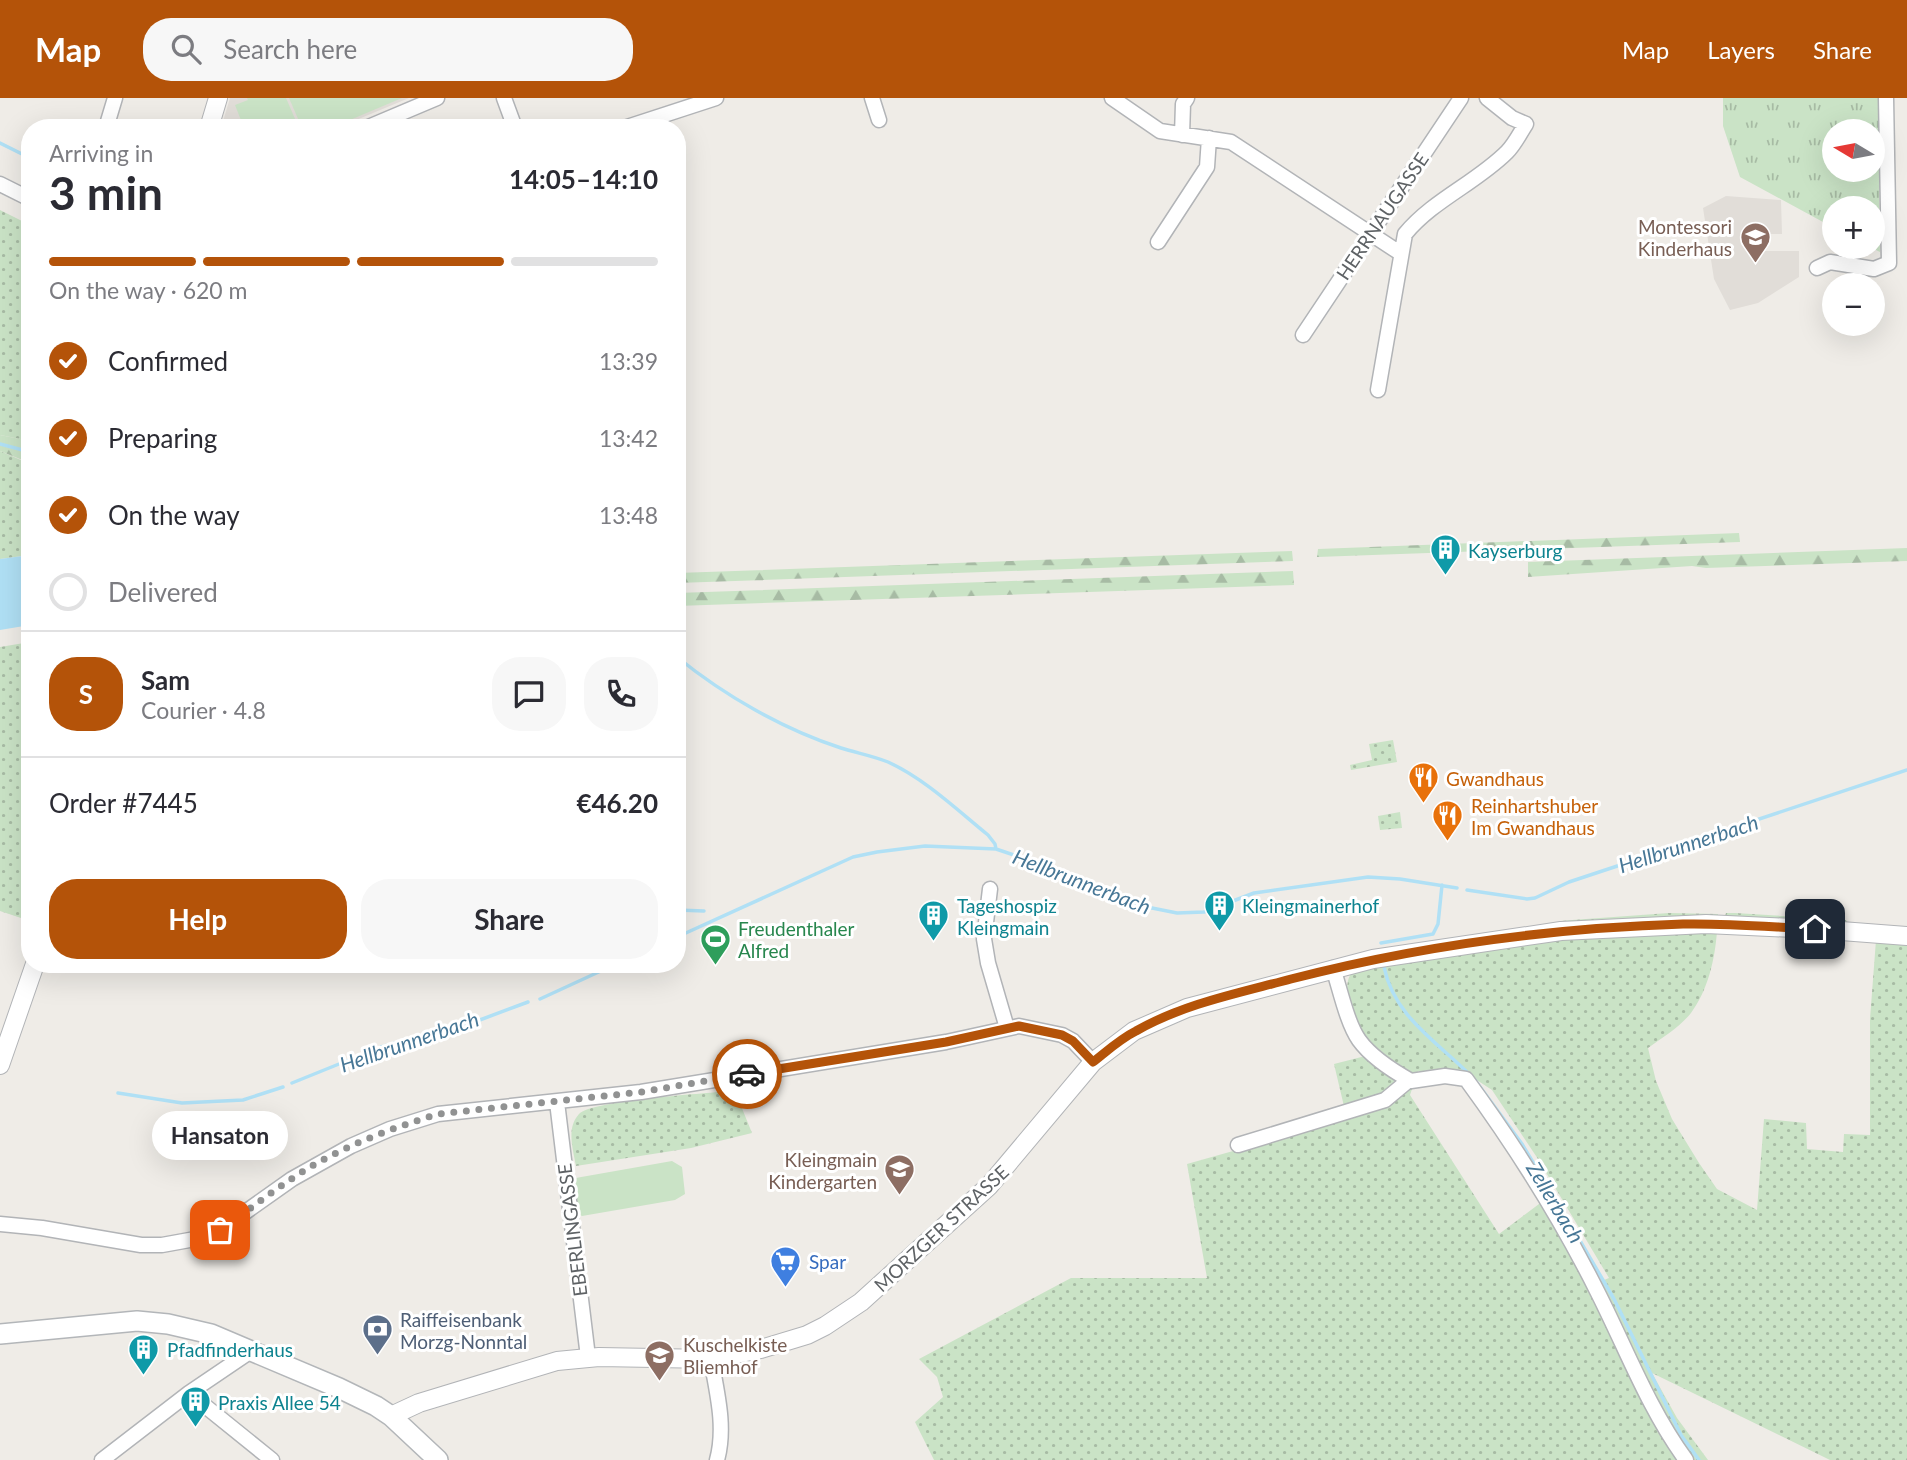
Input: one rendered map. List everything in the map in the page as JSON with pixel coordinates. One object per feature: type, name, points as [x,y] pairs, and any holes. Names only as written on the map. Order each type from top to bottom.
[{"type":"main road","points":[[0,1334],[136,1321],[211,1334],[339,1388],[391,1416],[438,1460]]},
{"type":"street","points":[[109,119],[115,98]]},
{"type":"street","points":[[212,119],[218,98]]},
{"type":"street","points":[[387,119],[437,98]]},
{"type":"street","points":[[504,98],[512,119]]},
{"type":"street","points":[[652,119],[716,98]]},
{"type":"street","points":[[872,98],[879,120]]},
{"type":"street","points":[[1112,98],[1160,131],[1231,142],[1400,253]]},
{"type":"street","points":[[1182,135],[1183,104],[1187,98]]},
{"type":"street","name":"HERRNAUGASSE","points":[[1303,335],[1461,98]]},
{"type":"street","points":[[1378,390],[1405,234],[1418,218],[1509,150],[1526,124],[1512,118],[1487,98]]},
{"type":"street","points":[[1817,268],[1830,262],[1874,269],[1889,263],[1886,98]]},
{"type":"street","points":[[1158,242],[1207,167],[1209,138]]},
{"type":"street","points":[[0,184],[21,194]]},
{"type":"street","points":[[990,888],[984,939],[988,963],[1007,1028]]},
{"type":"street","name":"MORZGER STRASSE","points":[[391,1416],[412,1405],[557,1362],[589,1357],[711,1359],[761,1349],[807,1335],[844,1315],[861,1302],[989,1186],[1093,1062],[1135,1031],[1180,1010],[1333,968],[1456,945],[1561,931],[1715,925],[1907,936]]},
{"type":"street","points":[[1333,968],[1360,1042],[1390,1068],[1409,1080]]},
{"type":"street","points":[[0,1065],[32,973]]},
{"type":"street","points":[[0,1224],[141,1245],[162,1245],[195,1239],[220,1230],[292,1179],[351,1146],[390,1129],[438,1114],[641,1092],[946,1042],[1007,1028],[1027,1027],[1062,1035],[1073,1041],[1093,1062]]},
{"type":"street","points":[[1238,1145],[1385,1100],[1409,1080],[1445,1076],[1466,1079],[1517,1152],[1559,1221],[1597,1291],[1652,1408],[1686,1460]]},
{"type":"street","name":"EBERLINGASSE","points":[[556,1101],[589,1357]]},
{"type":"street","points":[[102,1460],[189,1393],[251,1351]]},
{"type":"street","points":[[711,1359],[722,1444],[717,1460]]},
{"type":"street","points":[[189,1393],[272,1460]]},
{"type":"shaded area","points":[[230,98],[409,98],[359,119],[224,119]]},
{"type":"shaded area","name":"Montessori Kinderhaus","points":[[1726,196],[1781,200],[1782,234],[1760,234],[1760,251],[1799,251],[1799,277],[1758,303],[1730,310],[1714,279],[1703,208]]},
{"type":"green space","points":[[247,98],[286,98],[295,119],[240,119],[235,105],[248,100]]},
{"type":"green space","points":[[289,98],[402,98],[352,119],[298,119]]},
{"type":"green space","points":[[1723,98],[1878,98],[1878,119],[1822,119],[1822,182],[1879,182],[1879,196],[1822,196],[1822,221],[1740,177],[1723,126]]},
{"type":"green space","points":[[0,210],[21,220],[21,439],[0,435]]},
{"type":"green space","points":[[0,435],[21,439],[21,459],[0,451]]},
{"type":"green space","points":[[0,451],[21,460],[21,556],[0,559]]},
{"type":"green space","points":[[1739,533],[1740,542],[1317,557],[1318,549]]},
{"type":"green space","points":[[1907,548],[1907,561],[1706,568],[1692,566],[1528,577],[1528,562]]},
{"type":"green space","points":[[1292,551],[1293,561],[686,583],[686,573]]},
{"type":"green space","points":[[1293,571],[1294,585],[686,606],[686,593]]},
{"type":"green space","points":[[21,644],[21,918],[0,911],[0,647]]},
{"type":"green space","points":[[1393,740],[1397,762],[1351,770],[1350,765],[1372,760],[1369,744]]},
{"type":"green space","points":[[1400,812],[1402,828],[1380,830],[1378,816]]},
{"type":"green space","points":[[1669,913],[1718,916],[1552,926],[1561,921]]},
{"type":"green space","points":[[1726,913],[1846,920],[1848,923],[1725,916]]},
{"type":"green space","points":[[1717,931],[1710,974],[1697,1004],[1682,1023],[1648,1048],[1656,1081],[1672,1119],[1699,1163],[1717,1189],[1757,1210],[1764,1119],[1806,1123],[1807,1149],[1843,1152],[1844,1134],[1870,1135],[1870,1019],[1876,940],[1907,943],[1907,1460],[1830,1460],[1652,1373],[1677,1418],[1708,1460],[1691,1460],[1661,1409],[1599,1282],[1609,1278],[1538,1159],[1492,1090],[1463,1071],[1418,1071],[1410,1095],[1499,1234],[1543,1201],[1680,1460],[934,1460],[915,1422],[943,1397],[937,1377],[919,1359],[1071,1278],[1207,1278],[1187,1164],[1347,1119],[1334,1064],[1377,1053],[1362,1035],[1352,1012],[1347,985],[1353,972],[1415,959],[1604,934]]},
{"type":"green space","points":[[728,1091],[737,1096],[752,1133],[691,1148],[576,1166],[573,1126],[579,1114],[588,1109],[626,1101]]},
{"type":"green space","points":[[672,1161],[682,1167],[685,1194],[675,1200],[582,1216],[574,1211],[570,1179]]},
{"type":"water","points":[[21,556],[21,626],[0,630],[0,559]]},
{"type":"waterway","points":[[0,143],[21,154]]},
{"type":"waterway","points":[[0,444],[21,450]]},
{"type":"waterway","points":[[686,664],[735,698],[776,721],[819,740],[902,769],[940,795],[988,835],[996,849]]},
{"type":"waterway","name":"Hellbrunnerbach","points":[[1467,890],[1535,898],[1569,882],[1907,770]]},
{"type":"waterway","name":"Hellbrunnerbach","points":[[686,933],[853,857],[925,846],[996,849],[1137,905],[1177,913],[1204,912],[1254,893],[1368,877],[1457,888]]},
{"type":"waterway","name":"Zellerbach","points":[[1381,943],[1433,934],[1438,924],[1442,885]]},
{"type":"waterway","points":[[686,910],[704,911]]},
{"type":"waterway","name":"Zellerbach","points":[[1384,967],[1389,984],[1407,1014],[1469,1074]]},
{"type":"waterway","name":"Hellbrunnerbach","points":[[540,999],[596,973]]},
{"type":"waterway","name":"Hellbrunnerbach","points":[[292,1083],[381,1047],[477,1021],[528,1002]]},
{"type":"waterway","name":"Zellerbach","points":[[1475,1080],[1522,1144],[1565,1215],[1614,1299],[1681,1435],[1699,1460]]},
{"type":"waterway","name":"Hellbrunnerbach","points":[[118,1093],[182,1103],[243,1100],[283,1087]]},
{"type":"way so far","points":[[220,1230],[292,1179],[351,1146],[414,1121],[438,1114],[641,1092],[747,1074]]},
{"type":"place","name":"Montessori Kinderhaus","points":[[1755,264]]},
{"type":"place","name":"Kayserburg","points":[[1445,577]]},
{"type":"place","name":"Gwandhaus","points":[[1423,805]]},
{"type":"place","name":"Reinhartshuber Im Gwandhaus","points":[[1448,843]]},
{"type":"place","name":"Kleingmainerhof","points":[[1219,932]]},
{"type":"place","name":"Tageshospiz Kleingmain","points":[[934,943]]},
{"type":"place","name":"Freudenthaler Alfred","points":[[715,966]]},
{"type":"place","name":"Kleingmain Kindergarten","points":[[900,1197]]},
{"type":"place","name":"Hansaton","points":[[220,1230]]},
{"type":"place","name":"Spar","points":[[786,1288]]},
{"type":"place","name":"Raiffeisenbank Morzg-Nonntal","points":[[377,1357]]},
{"type":"place","name":"Pfadfinderhaus","points":[[144,1376]]},
{"type":"place","name":"Kuschelkiste Bliemhof","points":[[660,1382]]},
{"type":"place","name":"Praxis Allee 54","points":[[195,1429]]},
{"type":"route","points":[[747,1074],[946,1042],[1019,1026],[1062,1035],[1073,1041],[1093,1062],[1135,1031],[1187,1008],[1333,968],[1397,955],[1561,931],[1622,927],[1706,924],[1815,929]]}]
